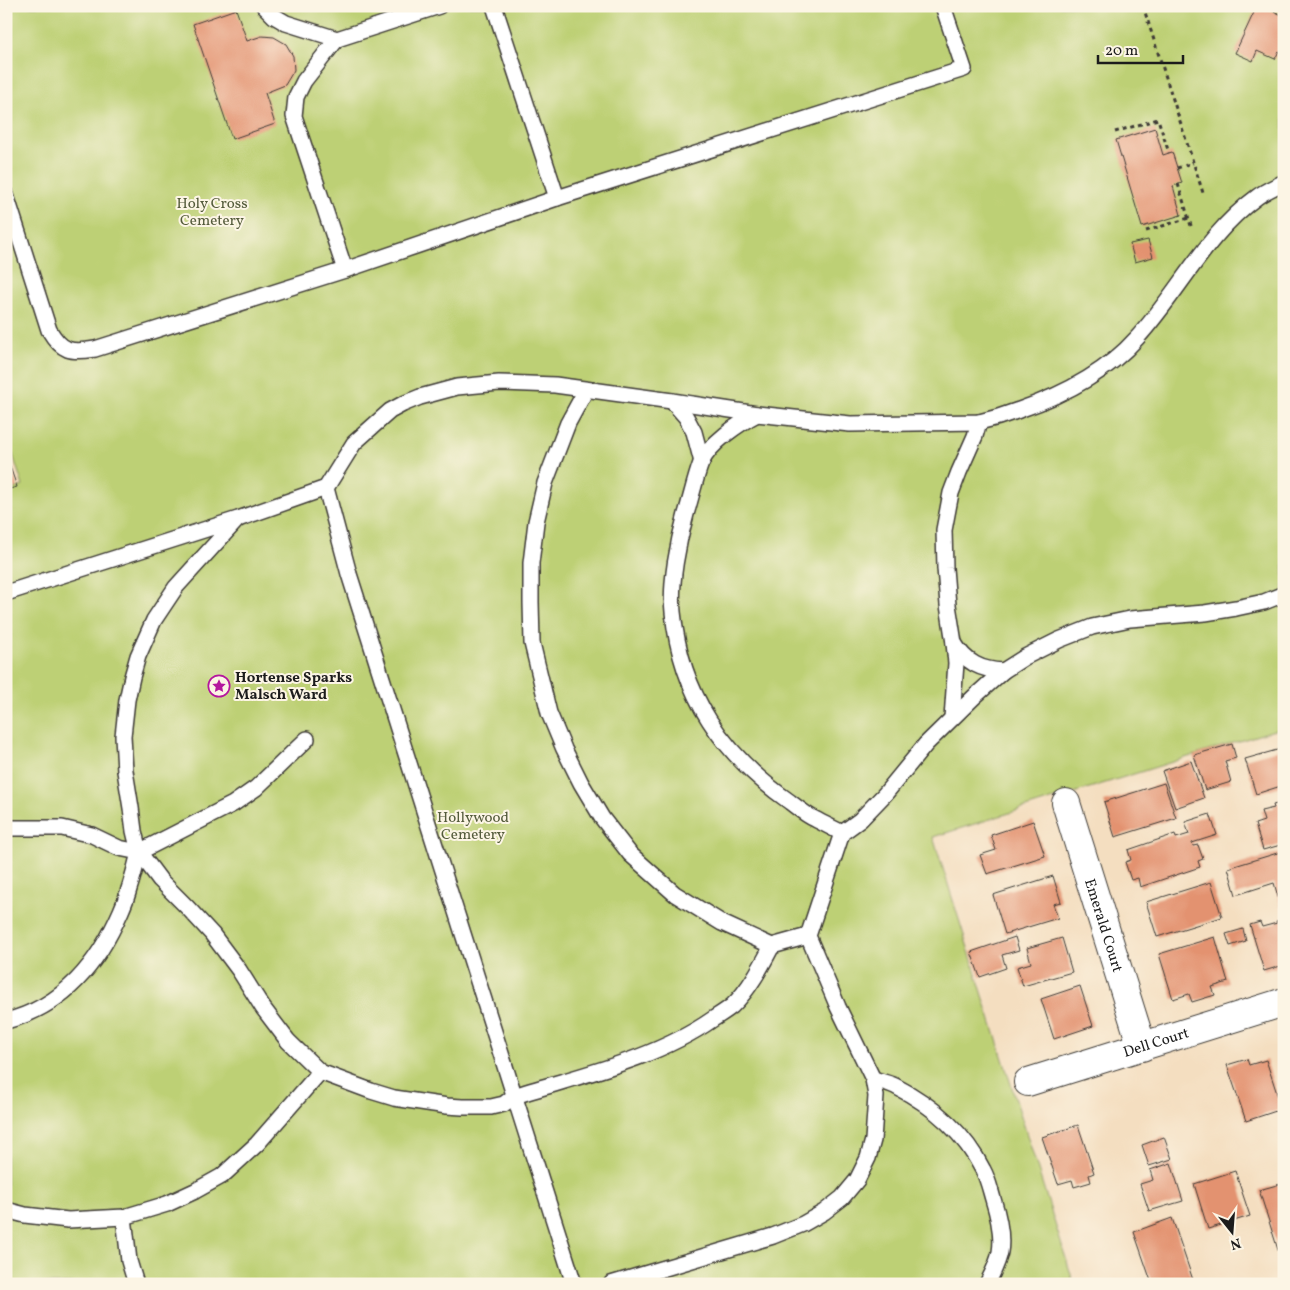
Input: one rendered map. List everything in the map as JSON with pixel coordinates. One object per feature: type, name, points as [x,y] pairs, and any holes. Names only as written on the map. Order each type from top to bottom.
[{"type":"street","name":"Emerald Court","points":[[1066,803],[1142,1047]]},
{"type":"street","name":"Dell Court","points":[[1028,1082],[1284,1002]]},
{"type":"lane","points":[[264,6],[274,16],[286,22],[337,39]]},
{"type":"lane","points":[[345,270],[294,116],[296,97],[304,81],[337,39],[439,6]]},
{"type":"lane","points":[[494,6],[557,198]]},
{"type":"lane","points":[[6,194],[49,330],[56,342],[65,348],[78,352],[95,349],[345,270],[557,198],[964,69],[943,6]]},
{"type":"lane","points":[[6,592],[238,519],[326,488],[354,443],[390,411],[420,397],[458,387],[499,383],[555,385],[757,414],[850,424],[979,422],[990,420],[1054,396],[1092,377],[1108,366],[1138,338],[1161,310],[1204,250],[1229,222],[1258,196],[1284,182]]},
{"type":"lane","points":[[586,390],[568,423],[545,483],[536,522],[531,563],[532,643],[549,714],[581,783],[602,818],[630,854],[675,894],[722,922],[772,946],[808,936]]},
{"type":"lane","points":[[672,401],[686,417],[694,432],[702,462]]},
{"type":"lane","points":[[757,414],[741,423],[712,447],[702,462],[683,525],[674,579],[673,610],[677,642],[686,676],[701,706],[720,737],[745,766],[768,787],[814,819],[842,833]]},
{"type":"lane","points":[[952,718],[956,663],[948,606],[944,530],[951,493],[979,422]]},
{"type":"lane","points":[[326,488],[349,574],[574,1284]]},
{"type":"lane","points":[[238,519],[176,587],[154,620],[136,663],[127,700],[123,736],[125,771],[139,852],[160,880],[212,934],[288,1041],[320,1072],[394,1098],[462,1107],[491,1107],[504,1104],[514,1096],[624,1063],[697,1030],[732,1006],[749,986],[772,946]]},
{"type":"lane","points":[[611,1284],[653,1278],[803,1224],[824,1212],[842,1198],[857,1180],[868,1158],[873,1140],[876,1096],[873,1079],[838,1007],[808,936],[842,833],[860,820],[885,794],[926,744],[974,697],[1003,672],[1025,657],[1059,640],[1092,627],[1130,619],[1205,613],[1236,608],[1264,602],[1284,594]]},
{"type":"lane","points":[[954,643],[967,661],[988,671],[1003,672]]},
{"type":"lane","points":[[6,828],[62,828],[92,836],[119,848],[139,852],[233,804],[256,788],[307,739]]},
{"type":"lane","points":[[6,1021],[36,1010],[51,1002],[80,978],[92,963],[113,929],[129,891],[139,852]]},
{"type":"lane","points":[[6,1210],[25,1215],[68,1220],[124,1217],[167,1204],[222,1176],[257,1144],[320,1072]]},
{"type":"lane","points":[[873,1079],[893,1085],[924,1103],[948,1122],[964,1139],[983,1170],[996,1210],[1000,1231],[1000,1252],[987,1284]]},
{"type":"lane","points":[[124,1217],[129,1261],[136,1284]]},
{"type":"path","points":[[1143,6],[1204,196]]},
{"type":"path","points":[[1115,132],[1158,119],[1168,153]]},
{"type":"path","points":[[1177,168],[1193,163]]},
{"type":"path","points":[[1178,184],[1194,235]]},
{"type":"path","points":[[1146,231],[1189,218]]},
{"type":"green space","name":"Hollywood Cemetery","points":[[6,6],[1284,6],[1284,727],[933,837],[1074,1284],[6,1284],[6,492],[23,486],[6,434]]},
{"type":"building","points":[[1257,6],[1263,6],[1284,16],[1284,54],[1279,51],[1275,59],[1257,51],[1253,61],[1235,53]]},
{"type":"building","points":[[236,9],[247,41],[262,36],[274,37],[286,44],[293,56],[294,70],[285,85],[265,93],[275,124],[232,139],[193,24]]},
{"type":"building","points":[[1155,128],[1163,155],[1172,152],[1182,183],[1173,186],[1181,215],[1142,227],[1116,140]]},
{"type":"building","points":[[1148,240],[1153,257],[1135,262],[1130,244]]},
{"type":"building","points":[[6,455],[17,487],[6,490]]},
{"type":"building","points":[[1232,744],[1236,758],[1225,761],[1231,782],[1205,790],[1194,755]]},
{"type":"building","points":[[1284,748],[1284,785],[1256,794],[1245,759]]},
{"type":"building","points":[[1191,761],[1204,798],[1175,808],[1162,771]]},
{"type":"building","points":[[1164,783],[1176,818],[1115,837],[1104,802]]},
{"type":"building","points":[[1284,802],[1284,844],[1263,850],[1255,824],[1264,821],[1261,811],[1274,808],[1273,805]]},
{"type":"building","points":[[1210,814],[1217,835],[1192,843],[1193,846],[1198,845],[1203,859],[1198,861],[1200,867],[1140,887],[1138,878],[1131,880],[1125,862],[1131,860],[1128,850],[1175,834],[1176,838],[1189,834],[1185,822]]},
{"type":"building","points":[[1033,821],[1045,856],[987,874],[980,855],[996,850],[991,835]]},
{"type":"building","points":[[1284,851],[1284,906],[1281,907],[1274,883],[1236,895],[1228,868]]},
{"type":"building","points":[[1053,876],[1061,902],[1053,904],[1058,918],[1005,934],[993,895]]},
{"type":"building","points":[[1211,882],[1222,917],[1157,937],[1146,902]]},
{"type":"building","points":[[1284,919],[1284,965],[1264,971],[1250,925],[1260,922],[1262,927]]},
{"type":"building","points":[[1243,929],[1246,941],[1230,946],[1226,934]]},
{"type":"building","points":[[1015,937],[1019,950],[1002,955],[1006,968],[980,977],[971,952]]},
{"type":"building","points":[[1215,937],[1228,982],[1212,987],[1215,995],[1192,1002],[1189,994],[1173,999],[1159,954]]},
{"type":"building","points":[[1062,938],[1072,972],[1023,986],[1017,967],[1031,963],[1027,948]]},
{"type":"building","points":[[1080,986],[1093,1026],[1054,1039],[1041,999]]},
{"type":"building","points":[[1247,1059],[1249,1065],[1266,1060],[1282,1109],[1246,1121],[1227,1065]]},
{"type":"building","points":[[1078,1125],[1094,1173],[1089,1175],[1091,1182],[1074,1187],[1072,1180],[1058,1184],[1042,1137]]},
{"type":"building","points":[[1164,1137],[1172,1159],[1149,1166],[1142,1145]]},
{"type":"building","points":[[1171,1163],[1183,1201],[1149,1211],[1140,1184],[1153,1180],[1150,1170]]},
{"type":"building","points":[[1235,1171],[1250,1216],[1208,1229],[1194,1184]]},
{"type":"building","points":[[1284,1183],[1284,1252],[1279,1253],[1259,1190]]},
{"type":"building","points":[[1172,1218],[1193,1280],[1182,1284],[1152,1284],[1134,1232]]},
{"type":"place","name":"Hortense Sparks Malsch Ward","points":[[219,686]]},
{"type":"park label","name":"Holy Cross Cemetery","points":[[212,212]]}]
